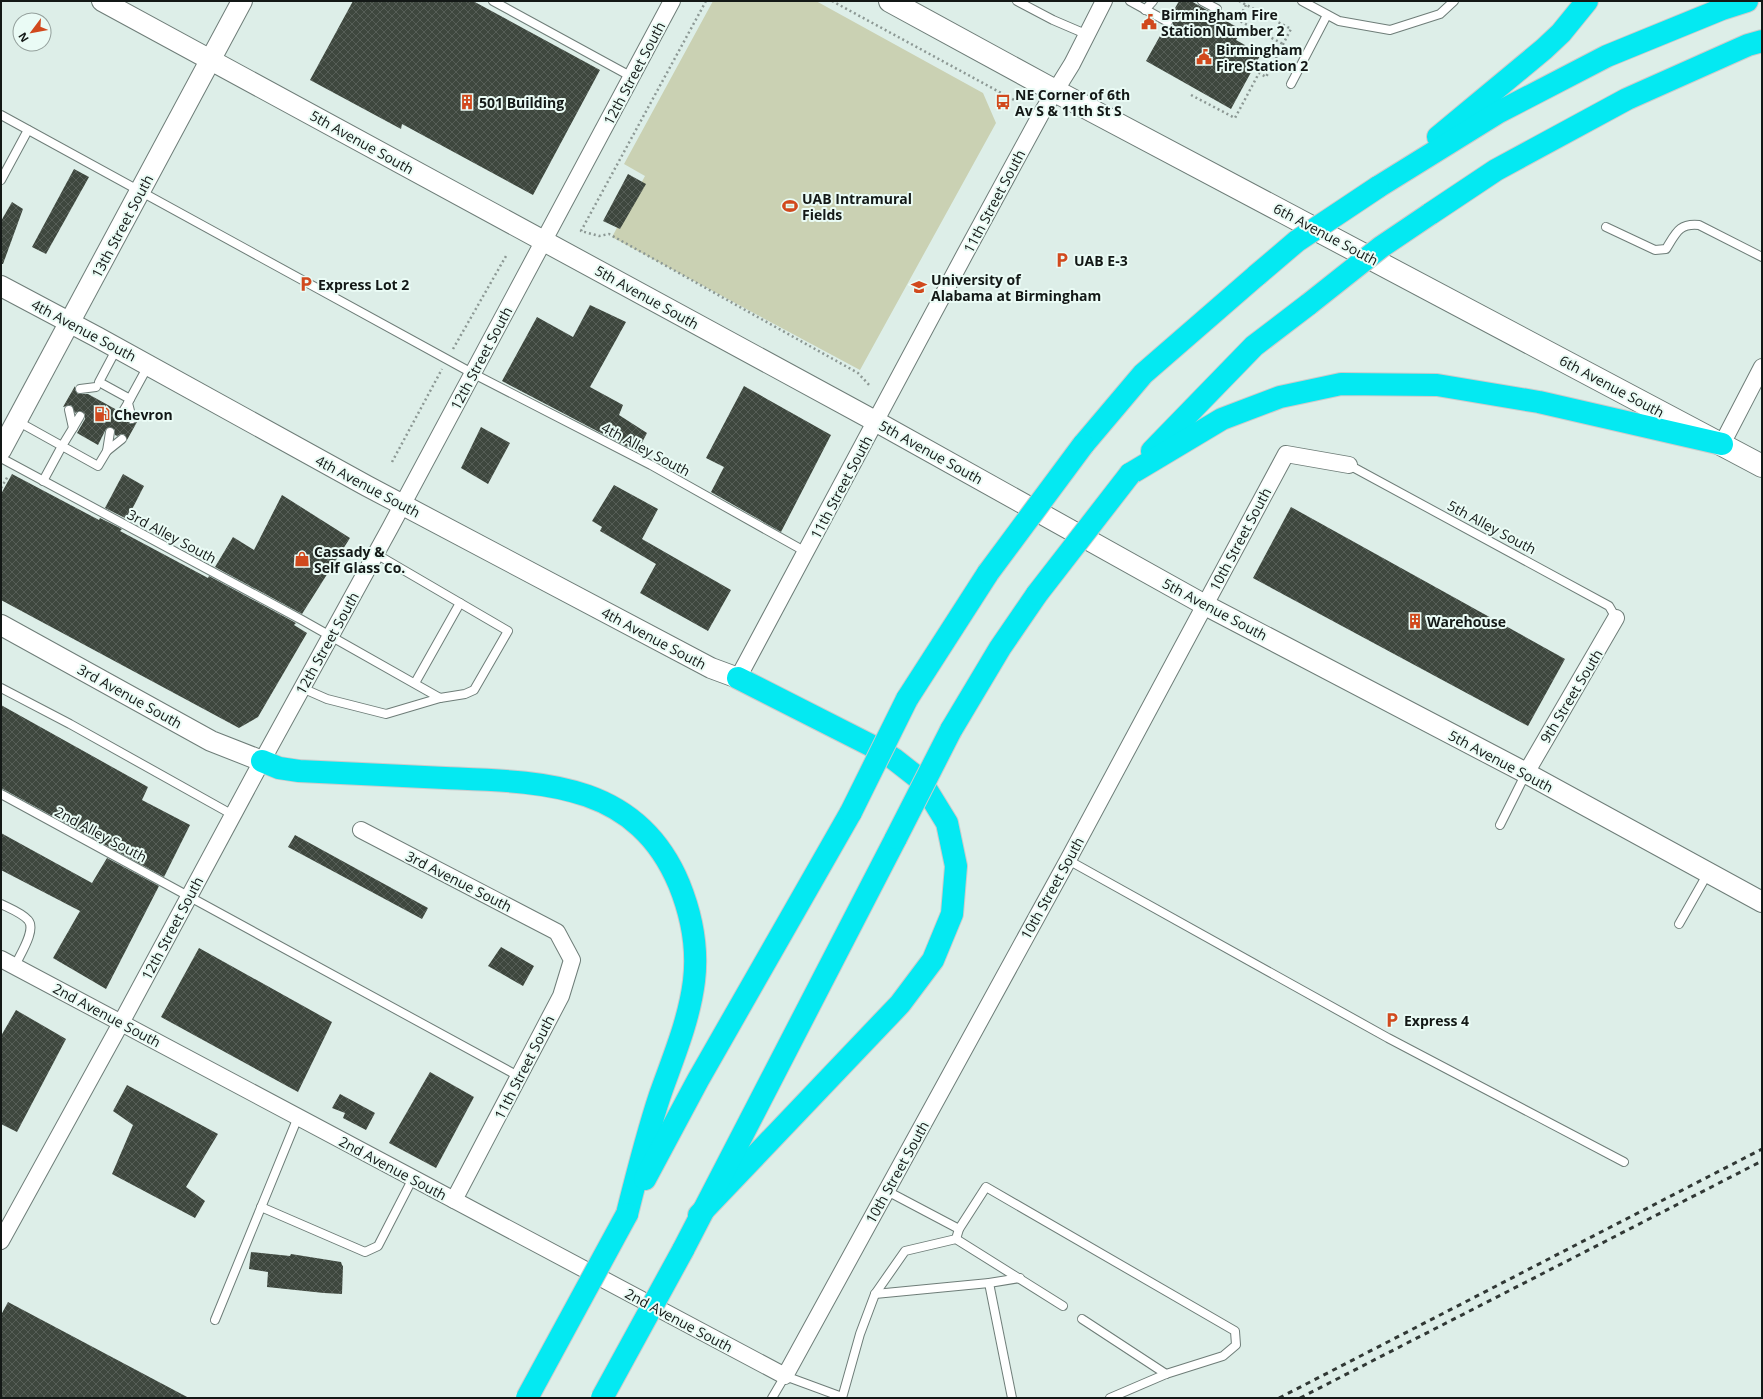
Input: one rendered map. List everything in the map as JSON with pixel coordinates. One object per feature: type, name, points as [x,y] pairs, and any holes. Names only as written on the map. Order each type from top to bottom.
[{"type":"highway","points":[[1378,188],[1544,49],[1561,33],[1587,1]]},
{"type":"highway","points":[[527,1398],[698,1080],[851,812],[907,699],[988,573],[1083,445],[1143,374],[1297,241],[1499,112],[1607,56],[1722,9],[1747,1]]},
{"type":"highway","points":[[602,1398],[683,1250],[699,1215],[951,730],[1000,648],[1038,594],[1130,474],[1254,346],[1381,247],[1496,170],[1627,99],[1755,43]]},
{"type":"highway","points":[[1130,474],[1222,419],[1280,397],[1341,384],[1437,385],[1539,402],[1722,444]]},
{"type":"highway","points":[[699,1215],[900,1004],[932,960],[952,914],[956,866],[947,823],[923,784],[917,777],[894,759],[878,749],[738,678]]},
{"type":"highway","points":[[262,761],[279,768],[299,771],[512,781],[555,786],[596,798],[609,804],[647,833],[655,842],[662,851],[675,875],[686,901],[696,944],[696,966],[694,984],[683,1029],[660,1096],[627,1214]]},
{"type":"main road","name":"6th Avenue South","points":[[890,1],[1055,91],[1762,466]]},
{"type":"street","name":"5th Avenue South","points":[[102,1],[876,421],[1205,605],[1526,773],[1762,902]]},
{"type":"street","name":"13th Street South","points":[[1,450],[242,1]]},
{"type":"street","name":"12th Street South","points":[[1,1241],[376,554],[672,1]]},
{"type":"street","name":"11th Street South","points":[[738,678],[1033,128],[1088,35],[1104,1]]},
{"type":"street","name":"4th Avenue South","points":[[1,286],[70,322],[402,505],[711,668],[738,678]]},
{"type":"street","points":[[1722,444],[1762,368]]},
{"type":"street","name":"10th Street South","points":[[785,1376],[1068,860],[1286,454],[1349,465]]},
{"type":"street","name":"9th Street South","points":[[1526,773],[1616,618]]},
{"type":"street","name":"3rd Avenue South","points":[[1,625],[212,741],[262,761]]},
{"type":"street","name":"3rd Avenue South","points":[[361,830],[557,932]]},
{"type":"street","name":"11th Street South","points":[[454,1200],[561,996],[572,960],[557,932]]},
{"type":"street","name":"2nd Avenue South","points":[[8,962],[785,1376]]},
{"type":"lane","points":[[494,1],[632,77]]},
{"type":"lane","points":[[1016,1],[1052,20],[1088,35]]},
{"type":"lane","points":[[1130,1],[1168,22]]},
{"type":"lane","points":[[1145,10],[1153,1]]},
{"type":"lane","points":[[1202,1],[1217,9]]},
{"type":"lane","points":[[1302,1],[1339,21],[1390,30],[1440,14],[1454,1]]},
{"type":"lane","points":[[1291,84],[1327,15]]},
{"type":"lane","name":"4th Alley South","points":[[1,115],[472,373],[651,465],[806,552]]},
{"type":"lane","points":[[1,180],[28,130]]},
{"type":"lane","points":[[1606,227],[1655,250],[1666,249],[1677,231],[1688,224],[1699,225],[1762,256]]},
{"type":"lane","points":[[91,396],[117,348]]},
{"type":"lane","points":[[122,413],[148,365]]},
{"type":"lane","points":[[80,389],[97,385],[129,401]]},
{"type":"lane","points":[[129,401],[132,419]]},
{"type":"lane","points":[[69,410],[73,428]]},
{"type":"lane","points":[[43,481],[80,416]]},
{"type":"lane","points":[[17,421],[98,466],[107,451],[122,439]]},
{"type":"lane","points":[[107,451],[110,432]]},
{"type":"lane","name":"3rd Alley South","points":[[1,458],[302,620],[440,698]]},
{"type":"lane","name":"5th Alley South","points":[[1349,465],[1609,606],[1616,618]]},
{"type":"lane","points":[[302,688],[327,699],[386,714],[440,698],[465,694],[474,690],[508,631],[376,554]]},
{"type":"lane","points":[[415,683],[460,603]]},
{"type":"lane","points":[[1,688],[77,728],[233,815]]},
{"type":"lane","points":[[1500,825],[1526,773]]},
{"type":"lane","name":"2nd Alley South","points":[[1,794],[520,1076]]},
{"type":"lane","points":[[1068,860],[1388,1038],[1624,1162]]},
{"type":"lane","points":[[1679,924],[1708,873]]},
{"type":"lane","points":[[1,904],[29,920],[32,927],[30,933],[8,962]]},
{"type":"lane","points":[[215,1320],[298,1117]]},
{"type":"lane","points":[[261,1207],[365,1252],[378,1246],[413,1178]]},
{"type":"lane","points":[[956,1239],[959,1229],[986,1187],[1235,1331],[1236,1345],[1223,1356],[1166,1374],[1110,1398]]},
{"type":"lane","points":[[886,1191],[959,1229]]},
{"type":"lane","points":[[772,1398],[785,1376],[842,1398],[860,1334],[875,1294],[905,1251],[956,1239],[1063,1306]]},
{"type":"lane","points":[[875,1294],[989,1284],[1020,1278]]},
{"type":"lane","points":[[989,1284],[1012,1398]]},
{"type":"lane","points":[[1082,1319],[1166,1374]]},
{"type":"path","points":[[706,1],[581,230],[599,236],[609,234],[858,373],[871,387]]},
{"type":"path","points":[[832,1],[1016,101]]},
{"type":"path","points":[[1191,95],[1234,118],[1258,73],[1266,77],[1291,29],[1239,1]]},
{"type":"path","points":[[1246,5],[1238,20],[1283,44]]},
{"type":"path","points":[[392,462],[447,359],[506,256]]},
{"type":"green space","name":"UAB Intramural Fields","points":[[713,1],[816,1],[983,93],[996,123],[860,370],[612,237],[645,176],[624,164]]},
{"type":"building","name":"501 Building","points":[[353,1],[473,1],[600,70],[533,195],[402,124],[401,129],[310,80]]},
{"type":"building","name":"Birmingham Fire Station 2","points":[[1179,1],[1191,1],[1242,30],[1236,40],[1261,54],[1231,109],[1146,61],[1165,27],[1173,25],[1170,17]]},
{"type":"building","points":[[74,169],[89,177],[46,254],[32,247]]},
{"type":"building","points":[[628,174],[646,184],[620,229],[603,221]]},
{"type":"building","points":[[12,202],[23,209],[3,264],[1,264],[1,221]]},
{"type":"building","points":[[590,305],[626,322],[590,387],[623,405],[619,415],[647,433],[637,452],[502,381],[537,317],[573,337]]},
{"type":"building","points":[[75,386],[75,390],[78,394],[88,394],[117,410],[117,416],[122,418],[126,417],[130,424],[137,422],[127,440],[124,434],[117,436],[115,435],[115,430],[110,427],[106,429],[98,445],[77,433],[85,419],[85,414],[80,411],[75,413],[71,405],[63,407]]},
{"type":"building","points":[[744,386],[831,435],[781,532],[711,492],[724,467],[706,458]]},
{"type":"building","points":[[481,427],[510,443],[488,484],[461,468]]},
{"type":"building","points":[[12,474],[99,520],[100,518],[122,529],[120,531],[208,578],[209,576],[296,623],[294,625],[307,633],[258,717],[239,728],[1,600],[1,494]]},
{"type":"building","points":[[123,474],[144,486],[127,519],[105,508]]},
{"type":"building","points":[[614,485],[658,509],[642,539],[731,590],[708,631],[640,593],[656,564],[600,531],[602,527],[592,521]]},
{"type":"building","points":[[282,495],[350,538],[302,614],[215,567],[233,537],[254,550]]},
{"type":"building","name":"Warehouse","points":[[1291,507],[1565,659],[1528,726],[1253,578]]},
{"type":"building","points":[[1,705],[148,787],[142,800],[190,825],[164,877],[1,788]]},
{"type":"building","points":[[1,833],[92,883],[107,858],[159,886],[106,989],[53,958],[80,911],[1,870]]},
{"type":"building","points":[[295,835],[428,908],[422,919],[288,847]]},
{"type":"building","points":[[501,947],[534,966],[523,986],[488,966]]},
{"type":"building","points":[[199,948],[332,1022],[298,1092],[161,1017]]},
{"type":"building","points":[[16,1010],[66,1039],[17,1132],[1,1124],[1,1036]]},
{"type":"building","points":[[430,1072],[474,1097],[436,1168],[389,1143]]},
{"type":"building","points":[[127,1085],[218,1134],[186,1187],[205,1201],[195,1218],[112,1174],[133,1125],[113,1111]]},
{"type":"building","points":[[340,1094],[375,1113],[366,1130],[343,1118],[345,1113],[332,1108]]},
{"type":"building","points":[[251,1252],[290,1256],[291,1254],[341,1262],[343,1266],[342,1294],[267,1287],[268,1272],[249,1269]]},
{"type":"building","points":[[8,1302],[189,1398],[1,1398],[1,1315]]},
{"type":"railway","points":[[1279,1398],[1762,1149]]},
{"type":"railway","points":[[1300,1398],[1762,1161]]},
{"type":"place","name":"Birmingham Fire Station Number 2","points":[[1149,22]]},
{"type":"place","name":"Birmingham Fire Station 2","points":[[1204,57]]},
{"type":"place","name":"501 Building","points":[[467,102]]},
{"type":"place","name":"NE Corner of 6th Av S & 11th St S","points":[[1003,102]]},
{"type":"place","name":"UAB Intramural Fields","points":[[790,206]]},
{"type":"place","name":"UAB E-3","points":[[1062,260]]},
{"type":"place","name":"Express Lot 2","points":[[306,284]]},
{"type":"place","name":"University of Alabama at Birmingham","points":[[919,287]]},
{"type":"place","name":"Chevron","points":[[102,414]]},
{"type":"place","name":"Cassady & Self Glass Co.","points":[[302,559]]},
{"type":"place","name":"Warehouse","points":[[1415,621]]},
{"type":"place","name":"Express 4","points":[[1392,1020]]}]
